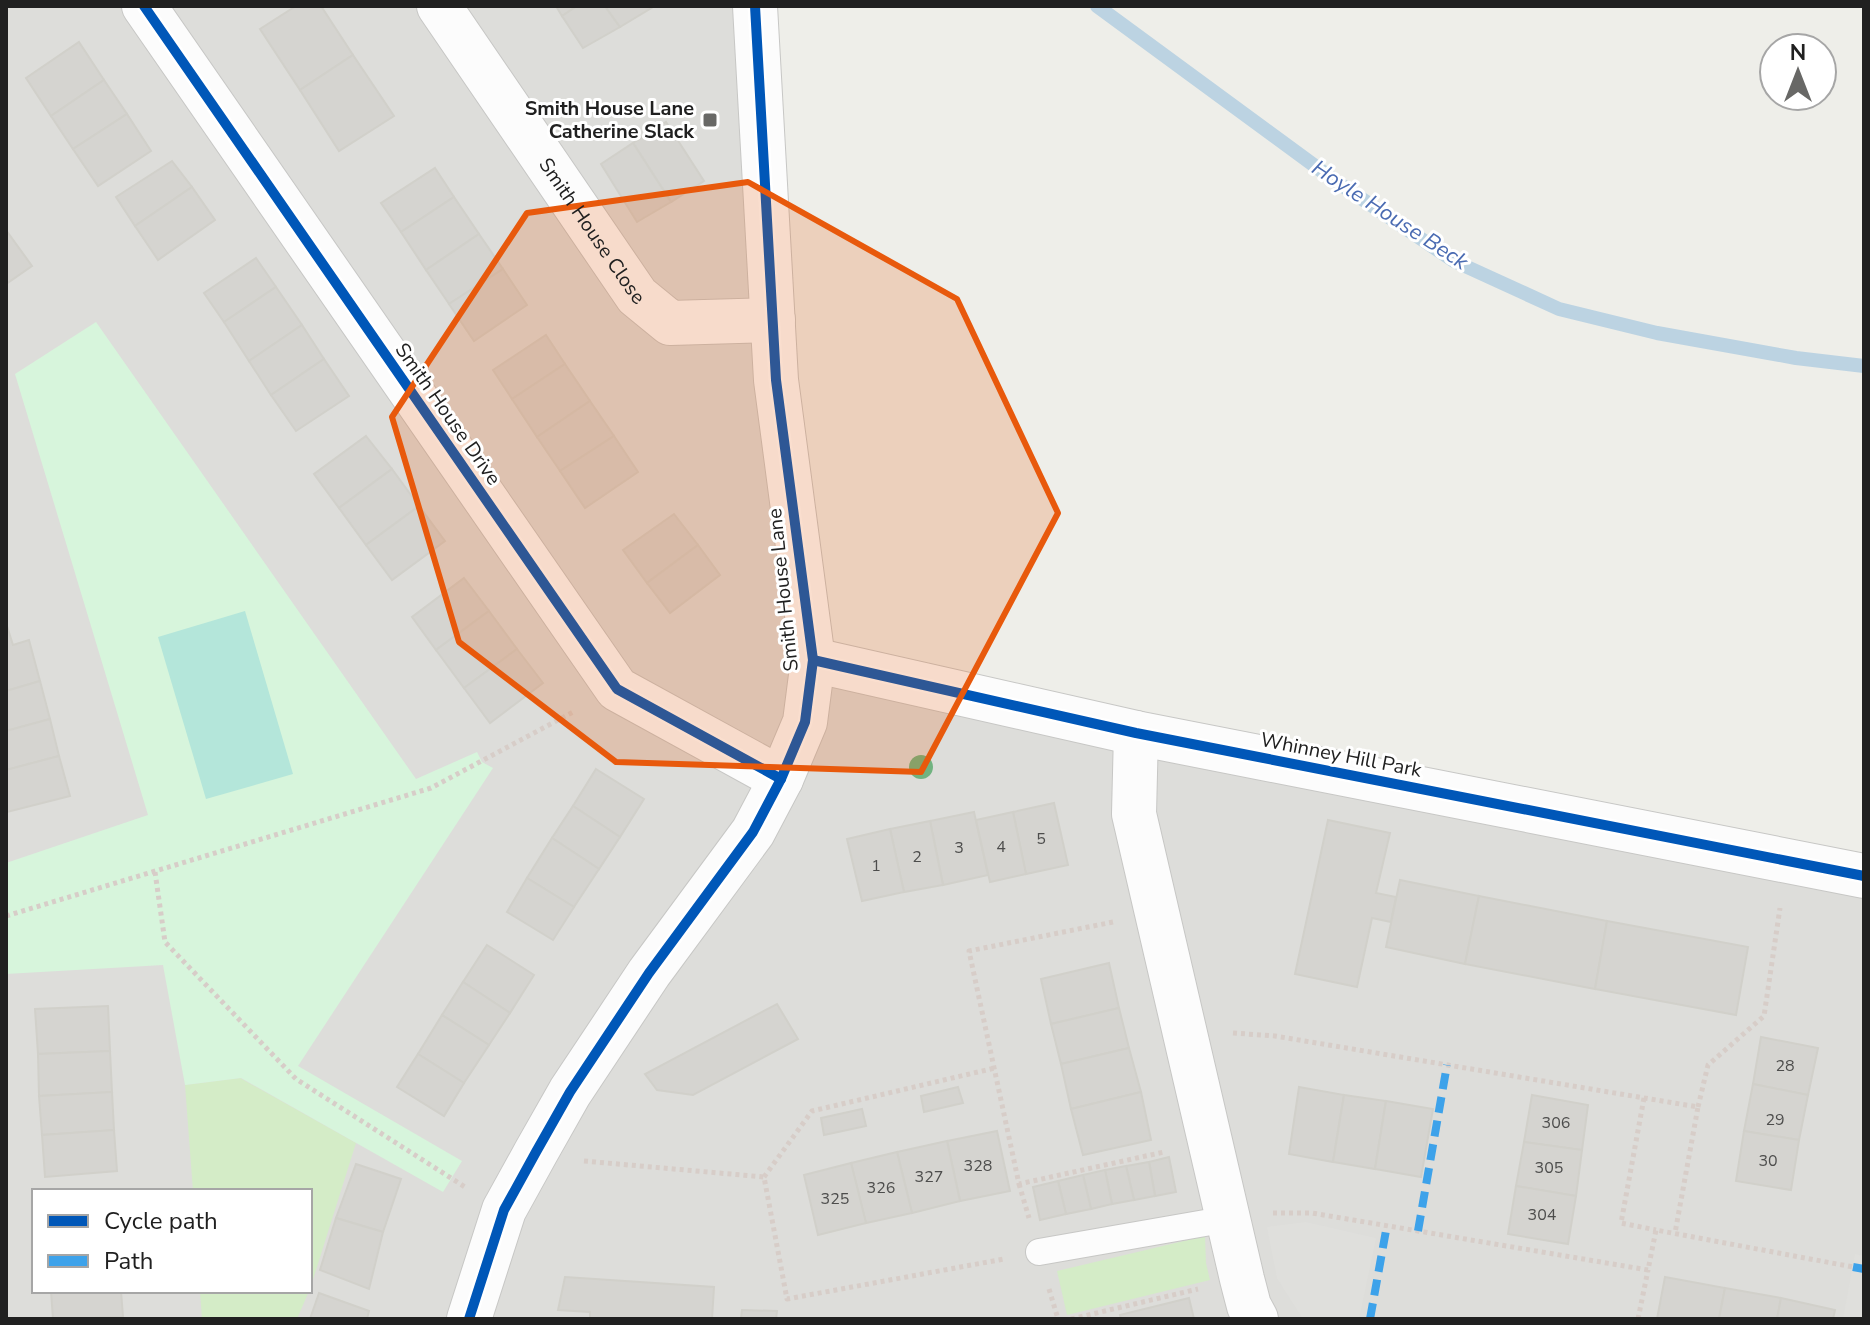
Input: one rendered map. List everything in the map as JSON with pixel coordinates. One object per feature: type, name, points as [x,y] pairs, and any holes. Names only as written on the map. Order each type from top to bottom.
[{"type":"street","name":"Smith House Drive","points":[[144,6],[617,689],[781,779]]},
{"type":"street","name":"Smith House Close","points":[[439,6],[637,296],[670,323],[773,320]]},
{"type":"street","name":"Smith House Lane","points":[[469,1319],[504,1210],[536,1152],[570,1092],[649,973],[753,832],[781,779],[805,722],[813,660],[776,380],[755,6]]},
{"type":"street","name":"Whinney Hill Park","points":[[813,660],[1136,733],[1864,876]]},
{"type":"street","points":[[1136,733],[1134,814],[1242,1279],[1256,1319]]},
{"type":"lane","points":[[1039,1252],[1228,1219]]},
{"type":"path","points":[[6,916],[431,788],[617,689]]},
{"type":"path","points":[[1675,1233],[1708,1065],[1764,1016],[1786,861]]},
{"type":"path","points":[[155,872],[165,942],[296,1079],[504,1210]]},
{"type":"path","points":[[1157,913],[969,951],[1019,1184],[1211,1141]]},
{"type":"path","points":[[1184,1029],[1275,1036],[1698,1107]]},
{"type":"path","points":[[995,1068],[812,1111],[764,1177],[787,1299],[1039,1252]]},
{"type":"path","points":[[1644,1098],[1621,1223],[1853,1267]]},
{"type":"path","points":[[536,1152],[602,1165],[764,1177]]},
{"type":"path","points":[[1228,1219],[1274,1213],[1312,1213],[1648,1270]]},
{"type":"path","points":[[1638,1319],[1656,1230]]},
{"type":"path","points":[[1071,1319],[1242,1279]]},
{"type":"highlighted area","points":[[748,182],[957,299],[1058,513],[921,772],[616,762],[459,642],[392,417],[527,213]]},
{"type":"shaded area","points":[[6,6],[755,6],[813,660],[1864,853],[1864,1319],[6,1319]]},
{"type":"shaded area","points":[[245,611],[293,774],[206,799],[158,637]]},
{"type":"shaded area","points":[[1306,1222],[1376,1238],[1359,1319],[1303,1319],[1277,1278],[1267,1227]]},
{"type":"shaded area","points":[[1855,1254],[1864,1256],[1864,1319],[1843,1319]]},
{"type":"green space","points":[[96,322],[416,779],[477,752],[482,762],[493,768],[298,1066],[462,1161],[443,1192],[241,1078],[185,1085],[163,965],[6,974],[6,863],[148,815],[15,374]]},
{"type":"green space","points":[[240,1078],[356,1143],[312,1283],[312,1189],[193,1189],[185,1085]]},
{"type":"green space","points":[[1205,1236],[1210,1280],[1067,1315],[1057,1271]]},
{"type":"green space","points":[[200,1293],[308,1293],[297,1319],[202,1319]]},
{"type":"building","points":[[296,6],[321,6],[353,55],[300,90],[260,29]]},
{"type":"building","points":[[556,6],[577,6],[562,16]]},
{"type":"building","points":[[577,6],[605,6],[620,27],[583,48],[562,16]]},
{"type":"building","points":[[605,6],[652,6],[653,7],[620,27]]},
{"type":"building","points":[[79,42],[104,80],[51,116],[26,78]]},
{"type":"building","points":[[353,55],[394,116],[339,151],[300,90]]},
{"type":"building","points":[[104,80],[127,114],[73,149],[51,116]]},
{"type":"building","points":[[127,114],[151,151],[98,186],[73,149]]},
{"type":"building","points":[[666,122],[704,181],[671,202],[633,143]]},
{"type":"building","points":[[633,143],[671,202],[637,222],[601,164]]},
{"type":"building","points":[[172,161],[192,187],[135,226],[116,197]]},
{"type":"building","points":[[435,168],[454,197],[401,232],[381,203]]},
{"type":"building","points":[[192,187],[215,220],[158,260],[135,226]]},
{"type":"building","points":[[454,197],[479,234],[426,270],[401,232]]},
{"type":"building","points":[[6,230],[32,266],[6,284]]},
{"type":"building","points":[[479,234],[503,269],[449,304],[426,270]]},
{"type":"building","points":[[256,258],[276,287],[224,322],[204,293]]},
{"type":"building","points":[[503,269],[527,305],[474,341],[449,304]]},
{"type":"building","points":[[276,287],[302,325],[249,361],[224,322]]},
{"type":"building","points":[[302,325],[324,359],[271,395],[249,361]]},
{"type":"building","points":[[546,335],[565,364],[512,399],[493,370]]},
{"type":"building","points":[[324,359],[349,396],[296,431],[271,395]]},
{"type":"building","points":[[565,364],[590,401],[537,437],[512,399]]},
{"type":"building","points":[[590,401],[614,436],[560,471],[537,437]]},
{"type":"building","points":[[366,436],[392,469],[339,508],[314,474]]},
{"type":"building","points":[[614,436],[638,472],[585,508],[560,471]]},
{"type":"building","points":[[392,469],[419,506],[366,545],[339,508]]},
{"type":"building","points":[[419,506],[445,541],[392,580],[366,545]]},
{"type":"building","points":[[674,514],[698,545],[647,583],[623,550]]},
{"type":"building","points":[[698,545],[720,575],[670,613],[647,583]]},
{"type":"building","points":[[464,578],[489,611],[436,650],[412,617]]},
{"type":"building","points":[[489,611],[517,649],[464,688],[436,650]]},
{"type":"building","points":[[6,623],[13,645],[29,640],[40,681],[6,691]]},
{"type":"building","points":[[517,649],[543,683],[490,723],[464,688]]},
{"type":"building","points":[[40,681],[50,719],[6,731],[6,691]]},
{"type":"building","points":[[50,719],[59,756],[6,770],[6,731]]},
{"type":"building","points":[[59,756],[70,796],[7,812],[6,770]]},
{"type":"building","points":[[596,769],[644,799],[620,837],[573,806]]},
{"type":"building","points":[[1054,803],[1068,865],[1026,874],[1013,812]]},
{"type":"building","points":[[573,806],[620,837],[599,869],[552,838]]},
{"type":"building","points":[[974,812],[988,875],[943,885],[930,821]]},
{"type":"building","points":[[1013,812],[1026,874],[990,882],[976,820]]},
{"type":"building","points":[[1328,820],[1390,833],[1376,893],[1396,897],[1391,922],[1372,918],[1357,987],[1295,974]]},
{"type":"building","points":[[930,821],[943,885],[904,892],[890,829]]},
{"type":"building","points":[[890,829],[904,892],[862,901],[847,839]]},
{"type":"building","points":[[552,838],[599,869],[574,907],[527,878]]},
{"type":"building","points":[[527,878],[574,907],[553,940],[507,912]]},
{"type":"building","points":[[1400,880],[1479,896],[1465,964],[1386,947]]},
{"type":"building","points":[[1479,896],[1607,921],[1595,989],[1465,964]]},
{"type":"building","points":[[1607,921],[1748,947],[1736,1015],[1595,989]]},
{"type":"building","points":[[487,945],[534,975],[510,1013],[463,982]]},
{"type":"building","points":[[1109,963],[1119,1008],[1051,1024],[1041,979]]},
{"type":"building","points":[[463,982],[510,1013],[489,1045],[442,1015]]},
{"type":"building","points":[[777,1004],[798,1039],[693,1095],[657,1090],[645,1074]]},
{"type":"building","points":[[108,1006],[110,1051],[38,1054],[35,1009]]},
{"type":"building","points":[[1119,1008],[1129,1048],[1061,1064],[1051,1024]]},
{"type":"building","points":[[442,1015],[489,1045],[464,1083],[418,1054]]},
{"type":"building","points":[[1761,1037],[1818,1048],[1808,1095],[1753,1084]]},
{"type":"building","points":[[1129,1048],[1141,1092],[1071,1109],[1061,1064]]},
{"type":"building","points":[[110,1051],[112,1092],[39,1096],[38,1054]]},
{"type":"building","points":[[418,1054],[464,1083],[444,1116],[397,1087]]},
{"type":"building","points":[[1753,1084],[1808,1095],[1799,1140],[1744,1131]]},
{"type":"building","points":[[958,1087],[963,1103],[924,1112],[921,1096]]},
{"type":"building","points":[[1299,1087],[1344,1095],[1333,1162],[1289,1154]]},
{"type":"building","points":[[112,1092],[114,1130],[42,1135],[39,1096]]},
{"type":"building","points":[[1141,1092],[1151,1140],[1083,1155],[1071,1109]]},
{"type":"building","points":[[1344,1095],[1386,1101],[1375,1169],[1333,1162]]},
{"type":"building","points":[[1532,1095],[1588,1105],[1582,1150],[1524,1142]]},
{"type":"building","points":[[1386,1101],[1433,1109],[1421,1177],[1375,1169]]},
{"type":"building","points":[[862,1109],[866,1126],[824,1135],[821,1118]]},
{"type":"building","points":[[114,1130],[117,1171],[45,1177],[42,1135]]},
{"type":"building","points":[[997,1131],[1010,1191],[960,1201],[947,1141]]},
{"type":"building","points":[[1744,1131],[1799,1140],[1791,1190],[1736,1181]]},
{"type":"building","points":[[947,1141],[960,1201],[912,1213],[897,1152]]},
{"type":"building","points":[[1524,1142],[1582,1150],[1576,1196],[1516,1186]]},
{"type":"building","points":[[897,1152],[912,1213],[866,1223],[851,1163]]},
{"type":"building","points":[[1169,1157],[1176,1192],[1155,1196],[1149,1162]]},
{"type":"building","points":[[1149,1162],[1155,1196],[1134,1200],[1126,1166]]},
{"type":"building","points":[[851,1163],[866,1223],[818,1235],[804,1175]]},
{"type":"building","points":[[356,1164],[401,1179],[383,1232],[336,1218]]},
{"type":"building","points":[[1126,1166],[1134,1200],[1112,1204],[1105,1170]]},
{"type":"building","points":[[1105,1170],[1112,1204],[1091,1209],[1083,1175]]},
{"type":"building","points":[[1083,1175],[1091,1209],[1066,1214],[1058,1181]]},
{"type":"building","points":[[1058,1181],[1066,1214],[1040,1220],[1033,1187]]},
{"type":"building","points":[[1516,1186],[1576,1196],[1568,1244],[1508,1234]]},
{"type":"building","points":[[336,1218],[383,1232],[369,1289],[320,1270]]},
{"type":"building","points":[[565,1277],[714,1287],[712,1319],[590,1319],[590,1312],[558,1310]]},
{"type":"building","points":[[1665,1277],[1725,1288],[1719,1319],[1657,1319]]},
{"type":"building","points":[[1725,1288],[1781,1298],[1777,1319],[1719,1319]]},
{"type":"building","points":[[51,1293],[121,1293],[123,1317],[53,1319]]},
{"type":"building","points":[[319,1293],[369,1311],[367,1319],[310,1319]]},
{"type":"building","points":[[1189,1298],[1194,1319],[1121,1319],[1120,1315]]},
{"type":"building","points":[[1781,1298],[1835,1310],[1833,1319],[1777,1319]]},
{"type":"building","points":[[742,1310],[777,1311],[776,1319],[741,1319]]},
{"type":"waterway","name":"Hoyle House Beck","points":[[1097,6],[1334,180],[1454,261],[1559,309],[1657,333],[1796,358],[1864,366]]},
{"type":"marked path","points":[[1418,1231],[1447,1065]]},
{"type":"marked path","points":[[1370,1319],[1387,1225]]},
{"type":"marked path","points":[[1853,1267],[1864,1269]]},
{"type":"cycle path","points":[[144,6],[617,689],[781,779]]},
{"type":"cycle path","points":[[469,1319],[504,1210],[536,1152],[570,1092],[649,973],[753,832],[781,779],[805,722],[813,660],[776,380],[755,6]]},
{"type":"cycle path","points":[[813,660],[1136,733],[1864,876]]},
{"type":"place","name":"Smith House Lane Catherine Slack","points":[[710,120]]}]
